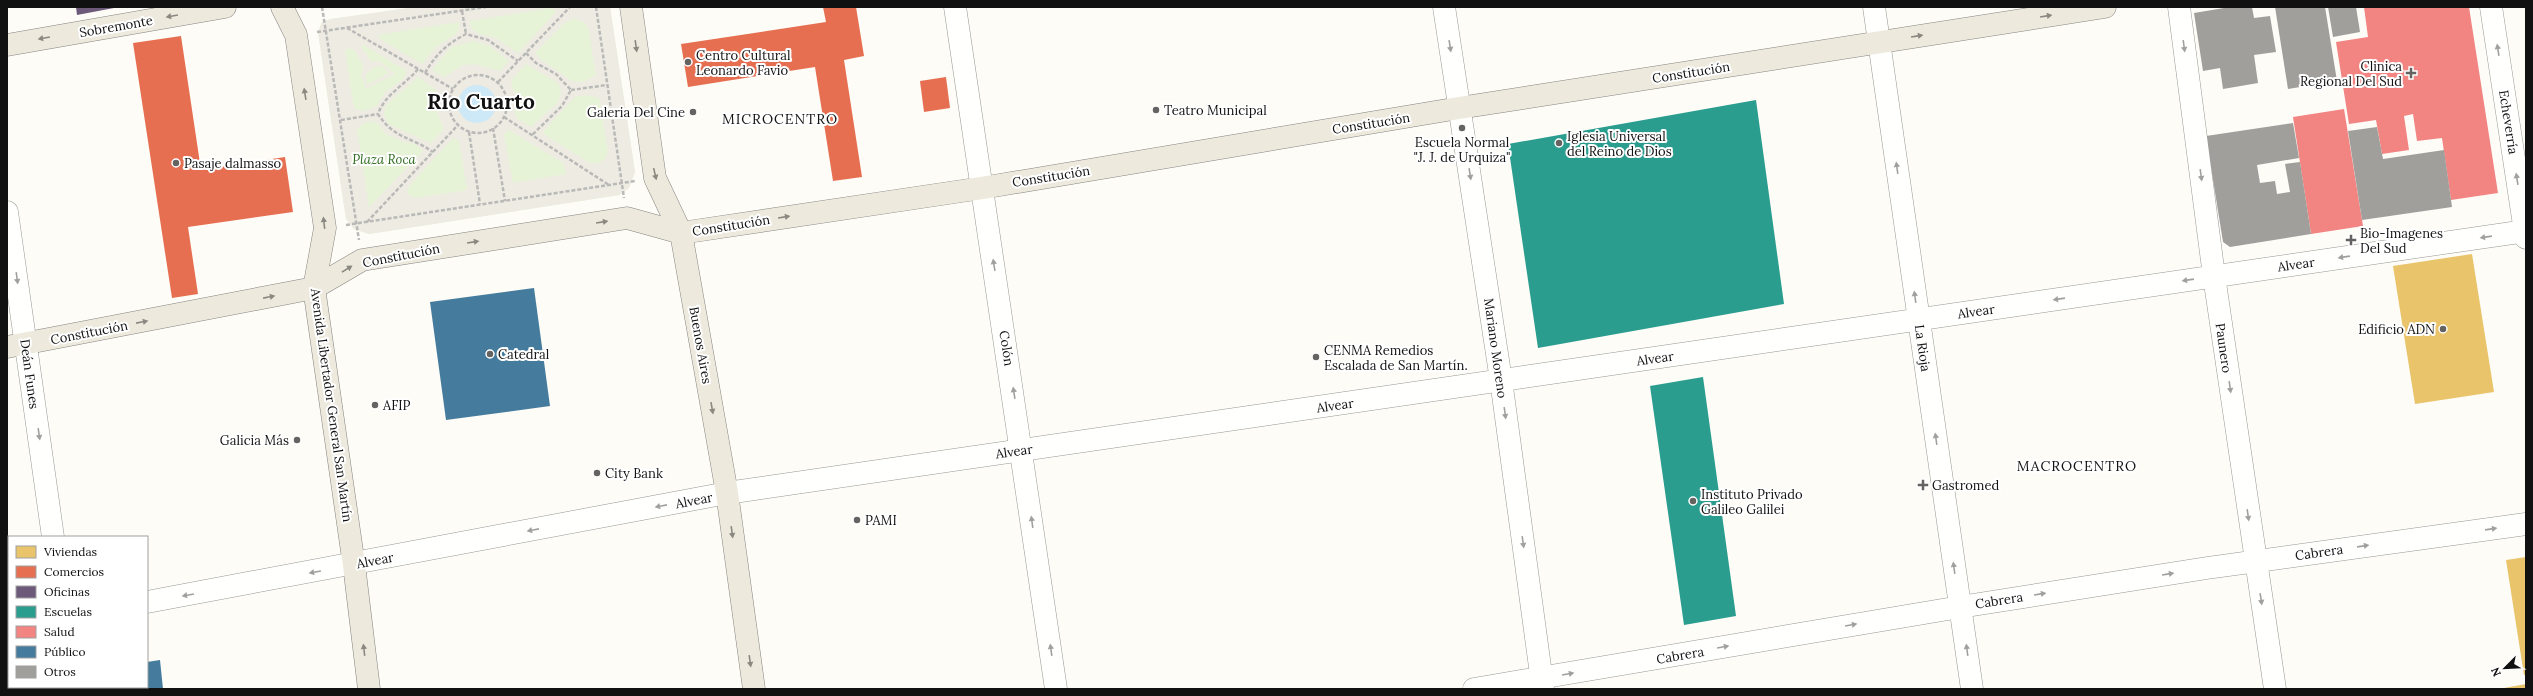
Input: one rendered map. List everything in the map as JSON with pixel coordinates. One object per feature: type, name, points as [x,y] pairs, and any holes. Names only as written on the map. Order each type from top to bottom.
[{"type":"main road","name":"Sobremonte","points":[[7,45],[225,7]]},
{"type":"main road","name":"Avenida Libertador General San Martín","points":[[282,7],[296,35],[325,228],[314,288],[354,565],[369,689]]},
{"type":"main road","name":"Buenos Aires","points":[[631,7],[655,178],[681,233],[727,494],[754,689]]},
{"type":"main road","name":"Constitución","points":[[17,345],[314,288],[362,260],[627,218],[681,233],[982,188],[1460,108],[2105,7]]},
{"type":"street","name":"Colón","points":[[955,7],[1022,450],[1056,689]]},
{"type":"street","name":"Mariano Moreno","points":[[1444,7],[1501,380],[1542,684]]},
{"type":"street","name":"La Rioja","points":[[1874,7],[1972,689]]},
{"type":"street","name":"Paunero","points":[[2179,7],[2214,276],[2254,560],[2275,689]]},
{"type":"street","name":"Echeverría","points":[[2491,7],[2526,233]]},
{"type":"street","name":"Deán Funes","points":[[7,212],[17,345],[53,536]]},
{"type":"street","name":"Alvear","points":[[148,602],[354,565],[727,494],[2214,276],[2526,233]]},
{"type":"street","name":"Cabrera","points":[[1474,689],[1542,684],[1960,606],[2254,560],[2526,524]]},
{"type":"path","points":[[322,7],[327,30],[362,260]]},
{"type":"path","points":[[296,35],[486,7]]},
{"type":"path","points":[[498,82],[570,7]]},
{"type":"path","points":[[596,7],[627,218]]},
{"type":"path","points":[[462,10],[466,34]]},
{"type":"path","points":[[346,28],[453,89]]},
{"type":"path","points":[[425,72],[435,55],[448,44],[466,34],[488,40],[518,61]]},
{"type":"path","points":[[526,53],[536,63],[556,74],[571,90]]},
{"type":"path","points":[[378,114],[389,95],[418,69]]},
{"type":"path","points":[[473,75],[486,76],[498,82],[505,93],[507,105],[504,117],[493,128],[482,132],[469,132],[458,125],[451,114],[449,101],[453,89],[461,80],[473,75]]},
{"type":"path","points":[[571,90],[607,85]]},
{"type":"path","points":[[532,135],[562,106],[571,90]]},
{"type":"path","points":[[341,120],[378,114]]},
{"type":"path","points":[[378,114],[390,131],[417,141],[433,152]]},
{"type":"path","points":[[504,117],[609,185]]},
{"type":"path","points":[[367,222],[458,125]]},
{"type":"path","points":[[493,128],[505,201]]},
{"type":"path","points":[[469,132],[480,204]]},
{"type":"path","points":[[325,228],[655,178]]},
{"type":"green space","name":"Plaza Roca","points":[[416,7],[610,7],[635,172],[629,188],[619,195],[369,234],[354,229],[346,219],[318,32],[322,22],[331,19]]},
{"type":"shaded area","name":"Plaza Roca","points":[[416,7],[610,7],[635,172],[629,188],[619,195],[369,234],[354,229],[346,219],[318,32],[322,22],[331,19]],"holes":[[[552,8],[556,12],[518,53],[496,38],[477,33],[471,28],[470,21]],[[573,19],[582,21],[588,26],[596,75],[583,82],[572,81],[540,59],[535,53],[566,22]],[[459,22],[459,29],[455,35],[436,47],[422,64],[380,39],[378,35]],[[474,41],[490,46],[509,61],[500,71],[475,64],[463,65],[444,77],[432,70],[451,47]],[[362,44],[407,71],[403,79],[385,92],[376,107],[362,111],[354,108],[345,50],[350,48],[355,51],[364,67],[361,74],[366,89],[395,74],[381,62],[371,61],[361,46]],[[526,64],[558,83],[561,91],[559,101],[531,127],[518,119],[515,113],[515,94],[511,85],[513,78]],[[378,66],[383,67],[389,73],[367,85],[365,76],[371,69]],[[418,77],[434,88],[438,95],[436,103],[438,115],[444,129],[431,143],[388,124],[384,115],[386,105]],[[585,95],[599,98],[608,151],[605,159],[596,164],[588,162],[542,133],[575,97]],[[371,121],[379,124],[386,134],[401,141],[415,144],[423,151],[369,207],[357,129],[364,123]],[[509,130],[563,163],[566,174],[513,183],[504,134]],[[453,138],[459,141],[467,190],[416,198],[410,196],[407,191],[409,186]]]},
{"type":"water","points":[[477,85],[487,88],[493,94],[496,104],[493,114],[487,120],[477,123],[467,120],[461,114],[458,104],[461,94],[467,88]]},
{"type":"building: Viviendas","name":"Edificio ADN","points":[[2472,254],[2494,392],[2415,404],[2393,266]]},
{"type":"building: Viviendas","points":[[2526,557],[2526,675],[2524,675],[2506,560]]},
{"type":"building: Viviendas","points":[[2526,684],[2526,689],[2504,689],[2504,688]]},
{"type":"building: Comercios","name":"Galeria Del Cine","points":[[823,7],[856,7],[864,56],[844,60],[862,177],[833,181],[815,67],[688,87],[681,44],[826,22]]},
{"type":"building: Comercios","name":"Pasaje dalmasso","points":[[181,36],[201,170],[285,157],[293,212],[188,227],[198,294],[172,298],[133,43]]},
{"type":"building: Comercios","points":[[946,77],[950,108],[924,112],[920,81]]},
{"type":"building: Oficinas","points":[[76,7],[114,7],[114,8],[77,15]]},
{"type":"building: Escuelas","points":[[1756,100],[1784,304],[1538,348],[1508,144]]},
{"type":"building: Escuelas","name":"Instituto Privado Galileo Galilei","points":[[1703,377],[1736,616],[1684,625],[1650,386]]},
{"type":"building: Salud","name":"Clinica Regional Del Sud","points":[[2364,7],[2469,7],[2498,193],[2451,200],[2442,138],[2417,141],[2413,114],[2404,116],[2409,150],[2382,154],[2376,120],[2349,124],[2336,42],[2368,37]]},
{"type":"building: Salud","name":"Clinica Regional Del Sud","points":[[2344,109],[2363,226],[2311,234],[2293,117]]},
{"type":"building: Público","name":"Catedral","points":[[534,288],[550,406],[446,420],[430,302]]},
{"type":"building: Público","points":[[160,660],[163,689],[90,688],[148,688],[148,662]]},
{"type":"building: Otros","points":[[2230,7],[2252,7],[2254,18],[2270,16],[2276,52],[2254,55],[2258,83],[2223,89],[2220,68],[2203,71],[2194,13]]},
{"type":"building: Otros","points":[[2275,7],[2325,7],[2337,81],[2288,89]]},
{"type":"building: Otros","points":[[2328,7],[2356,7],[2360,32],[2333,37]]},
{"type":"building: Otros","points":[[2293,123],[2299,158],[2257,165],[2260,183],[2275,181],[2277,194],[2290,192],[2285,164],[2300,162],[2311,234],[2230,247],[2223,242],[2206,136]]},
{"type":"building: Otros","points":[[2377,127],[2383,159],[2444,150],[2452,207],[2362,220],[2348,131]]},
{"type":"place","name":"Centro Cultural Leonardo Favio","points":[[688,62]]},
{"type":"place","name":"Clinica Regional Del Sud","points":[[2411,73]]},
{"type":"place","name":"Teatro Municipal","points":[[1156,110]]},
{"type":"place","name":"Galeria Del Cine","points":[[693,112]]},
{"type":"place","name":"Escuela Normal \"J. J. de Urquiza\"","points":[[1462,128]]},
{"type":"place","name":"Iglesia Universal del Reino de Dios","points":[[1559,143]]},
{"type":"place","name":"Pasaje dalmasso","points":[[176,163]]},
{"type":"place","name":"Bio-Imagenes Del Sud","points":[[2351,240]]},
{"type":"place","name":"Edificio ADN","points":[[2443,329]]},
{"type":"place","name":"Catedral","points":[[490,354]]},
{"type":"place","name":"CENMA Remedios Escalada de San Martín.","points":[[1316,357]]},
{"type":"place","name":"AFIP","points":[[375,405]]},
{"type":"place","name":"Galicia Más","points":[[297,440]]},
{"type":"place","name":"City Bank","points":[[597,473]]},
{"type":"place","name":"Gastromed","points":[[1923,485]]},
{"type":"place","name":"Instituto Privado Galileo Galilei","points":[[1693,501]]},
{"type":"place","name":"PAMI","points":[[857,520]]},
{"type":"district","name":"Río Cuarto","points":[[481,102]]},
{"type":"district","name":"MICROCENTRO","points":[[780,119]]},
{"type":"district","name":"MACROCENTRO","points":[[2077,466]]}]
